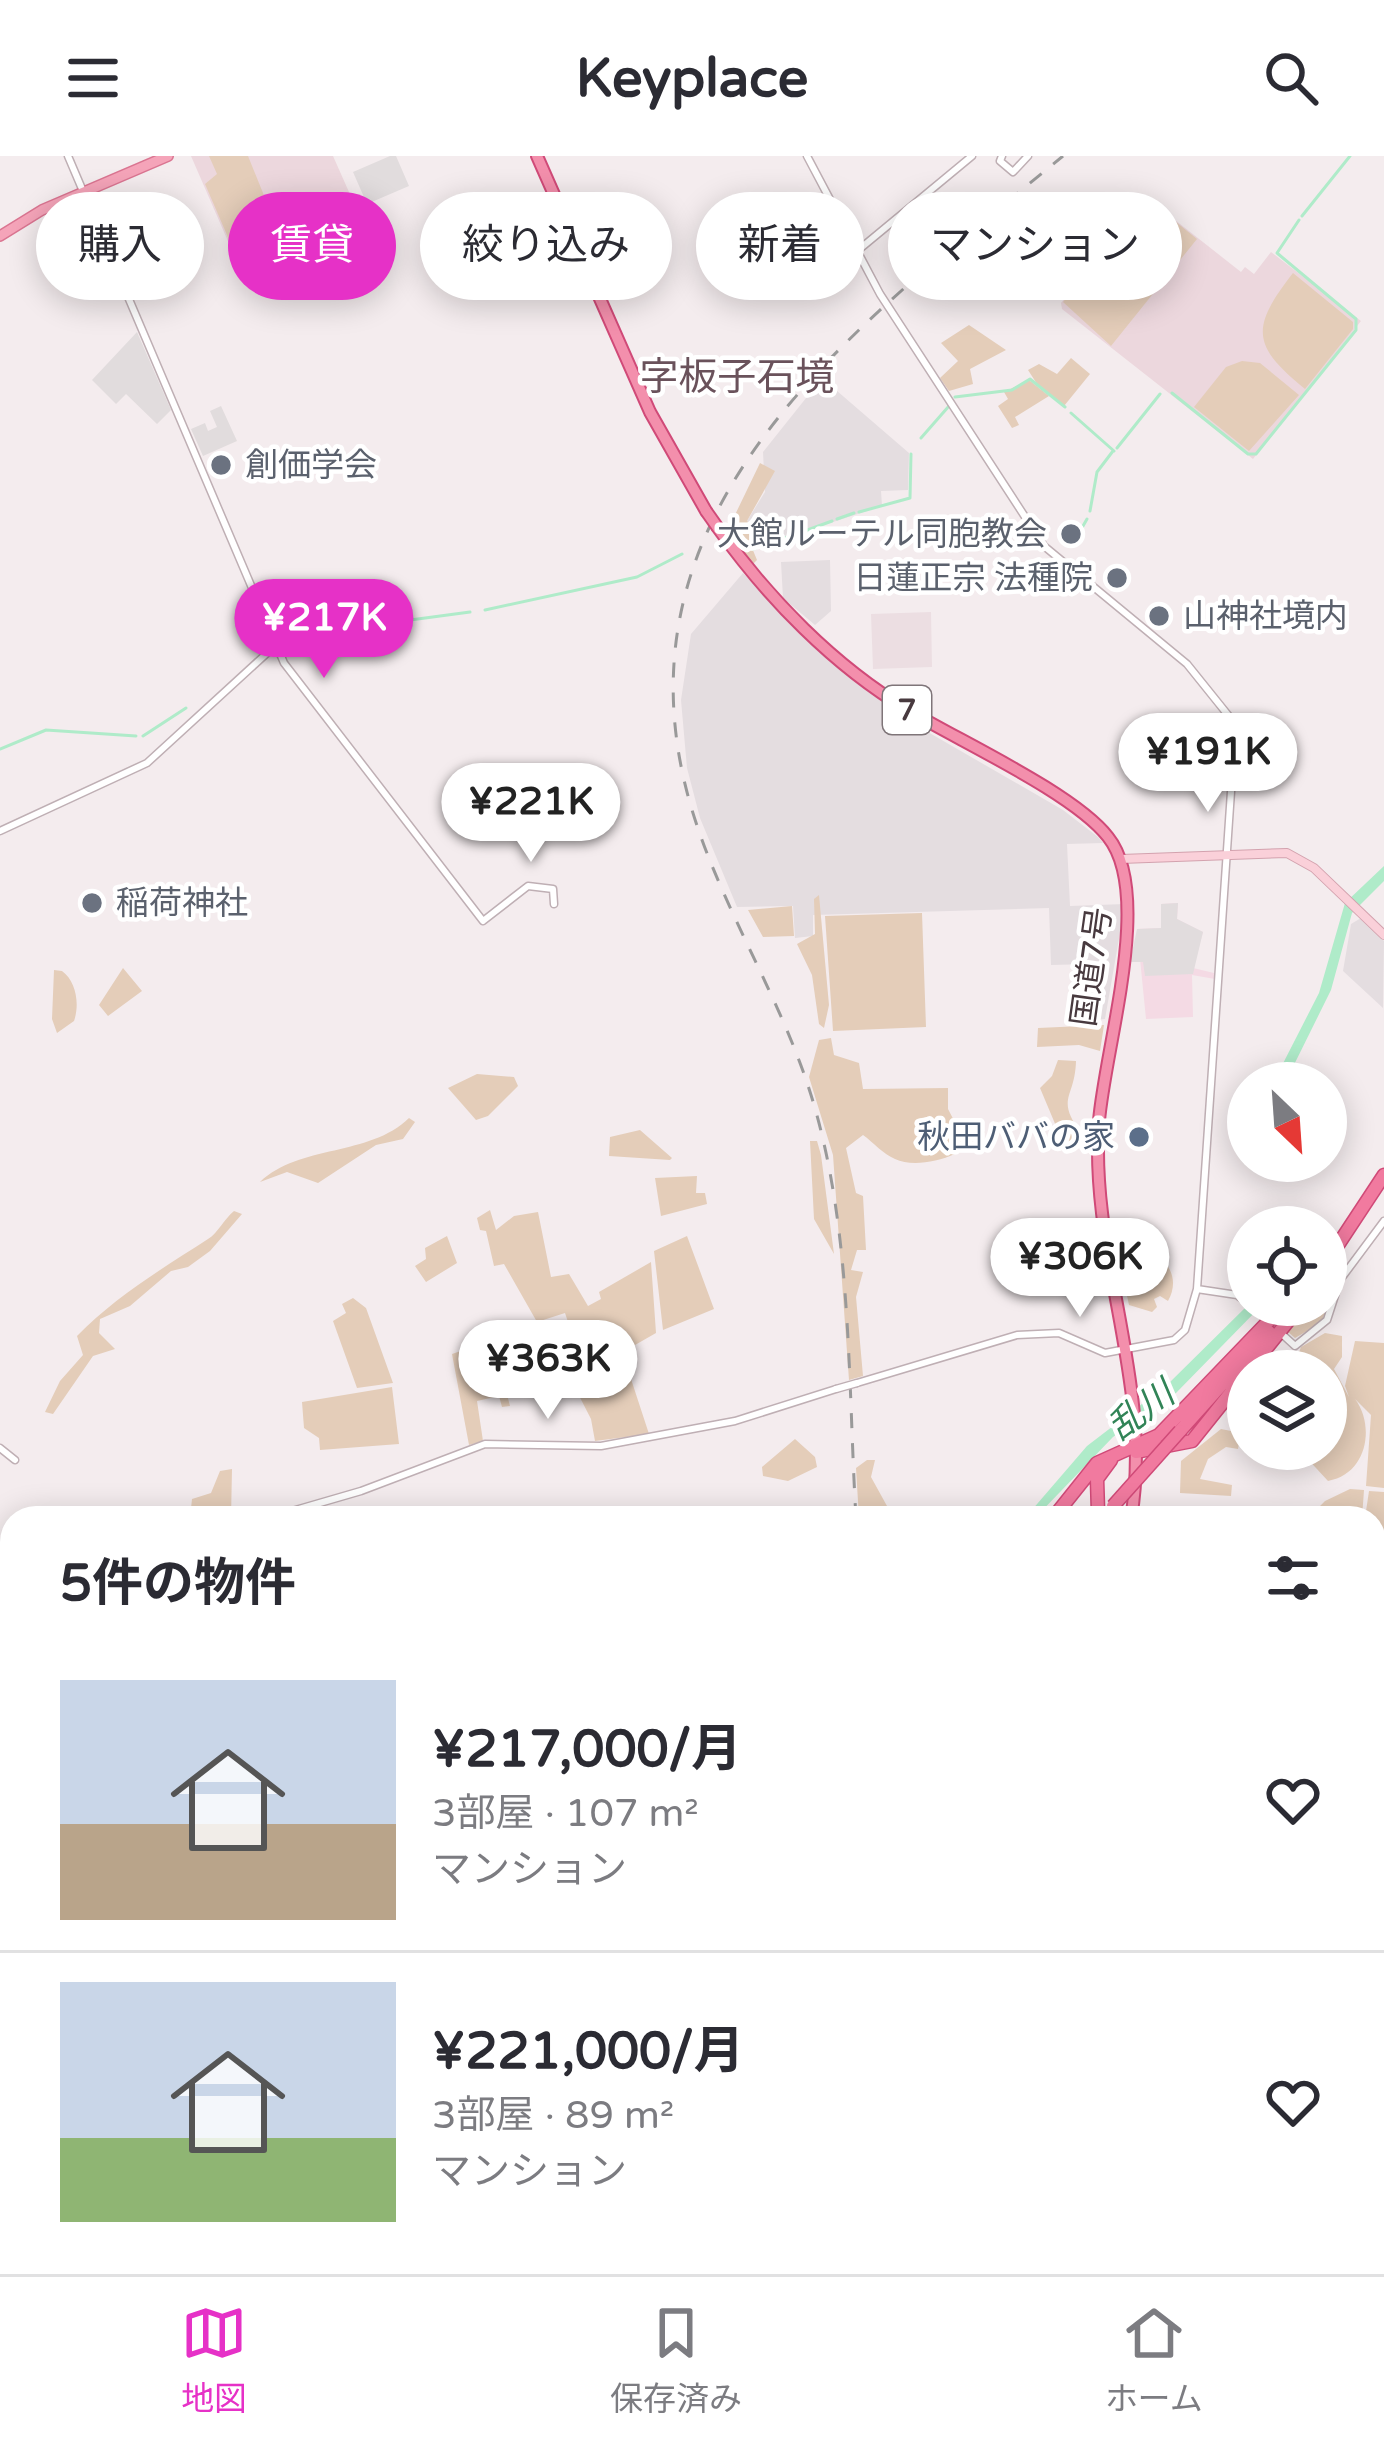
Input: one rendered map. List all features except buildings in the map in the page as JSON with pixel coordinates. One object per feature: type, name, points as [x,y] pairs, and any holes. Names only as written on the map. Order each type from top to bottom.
[{"type":"highway","name":"7","points":[[537,156],[650,412],[706,512],[766,589],[841,662],[896,703],[1090,819],[1121,859]]},
{"type":"highway","name":"国道7号","points":[[1121,859],[1130,902],[1102,1090],[1098,1179],[1105,1260],[1135,1406],[1132,1506]]},
{"type":"highway","points":[[1347,1233],[1384,1174]]},
{"type":"highway","points":[[1347,1238],[1384,1190]]},
{"type":"highway","points":[[1098,1506],[1095,1489],[1100,1471],[1113,1458],[1160,1435],[1187,1400],[1271,1326]]},
{"type":"highway","points":[[1113,1506],[1275,1326]]},
{"type":"highway","points":[[1062,1506],[1090,1469],[1113,1452],[1192,1441],[1278,1326]]},
{"type":"main road","points":[[0,236],[21,220],[168,156]]},
{"type":"main road","points":[[1121,859],[1267,850],[1295,856],[1384,935]]},
{"type":"street","points":[[68,156],[284,663],[483,921],[528,886],[553,889],[554,904]]},
{"type":"street","points":[[807,156],[825,192]]},
{"type":"street","points":[[864,245],[972,156]]},
{"type":"street","points":[[1002,156],[1000,161],[1013,172],[1028,156]]},
{"type":"street","points":[[309,1506],[485,1444],[518,1440],[601,1446],[735,1421],[1017,1335],[1059,1334],[1097,1352],[1178,1338],[1197,1289],[1232,720],[1161,640],[1044,546],[864,265]]},
{"type":"street","points":[[0,831],[147,764],[277,644]]},
{"type":"street","points":[[1283,1335],[1295,1346],[1323,1326],[1340,1280],[1384,1221]]},
{"type":"street","points":[[1197,1289],[1227,1294]]},
{"type":"street","points":[[0,1448],[15,1460]]},
{"type":"shaded area","points":[[191,156],[333,156],[349,192],[228,192],[228,241]]},
{"type":"shaded area","points":[[209,156],[248,156],[263,192],[228,192],[228,237],[205,184],[217,174]]},
{"type":"shaded area","points":[[396,156],[409,186],[395,192],[362,192],[353,172]]},
{"type":"shaded area","points":[[1182,226],[1241,272],[1245,267],[1254,274],[1271,252],[1361,321],[1253,459],[1062,309],[1061,303],[1182,300]]},
{"type":"shaded area","points":[[1182,227],[1197,239],[1182,258]]},
{"type":"shaded area","points":[[1293,273],[1353,322],[1353,329],[1305,389],[1275,360],[1263,336],[1269,308]]},
{"type":"shaded area","points":[[1065,300],[1148,300],[1111,346]]},
{"type":"shaded area","points":[[969,325],[1006,350],[970,369],[973,384],[949,391],[940,378],[958,361],[941,343]]},
{"type":"shaded area","points":[[137,332],[171,410],[157,424],[126,394],[116,404],[92,380]]},
{"type":"shaded area","points":[[1071,358],[1090,374],[1064,406],[1039,387],[1028,370],[1039,364],[1057,374]]},
{"type":"shaded area","points":[[1242,361],[1260,363],[1299,395],[1249,451],[1194,407],[1226,367]]},
{"type":"shaded area","points":[[822,378],[909,453],[908,490],[881,491],[882,506],[775,541],[747,521],[765,492],[763,452]]},
{"type":"shaded area","points":[[1029,380],[1049,396],[1015,417],[1019,425],[1012,428],[998,406],[1008,399],[1004,392]]},
{"type":"shaded area","points":[[221,406],[237,441],[203,456],[191,429],[205,423],[208,431],[217,427],[210,411]]},
{"type":"shaded area","points":[[760,463],[775,471],[747,521],[775,541],[752,548],[757,560],[753,564],[723,525],[733,519]]},
{"type":"shaded area","points":[[830,560],[831,611],[815,625],[783,598],[781,562]]},
{"type":"shaded area","points":[[743,573],[801,634],[914,724],[1063,810],[1103,843],[1067,844],[1070,906],[1125,904],[1105,1019],[1092,1020],[1090,964],[1051,965],[1049,908],[813,915],[813,936],[795,938],[793,906],[737,907],[700,818],[687,768],[681,700],[691,634]]},
{"type":"shaded area","points":[[931,612],[932,667],[873,669],[871,614]]},
{"type":"shaded area","points":[[819,895],[829,1005],[824,1028],[819,1024],[812,975],[797,944],[815,934],[814,899]]},
{"type":"shaded area","points":[[1178,903],[1177,919],[1203,932],[1193,968],[1214,973],[1215,979],[1192,975],[1193,1017],[1146,1019],[1137,929],[1161,928],[1161,904]]},
{"type":"shaded area","points":[[1178,903],[1177,919],[1203,932],[1193,974],[1145,976],[1143,962],[1130,962],[1137,929],[1161,928],[1161,904]]},
{"type":"shaded area","points":[[792,906],[794,936],[763,937],[748,910]]},
{"type":"shaded area","points":[[922,913],[926,1027],[833,1031],[825,916]]},
{"type":"shaded area","points":[[1361,918],[1384,941],[1383,1008],[1343,971],[1351,924]]},
{"type":"shaded area","points":[[123,968],[142,991],[108,1016],[99,1005]]},
{"type":"shaded area","points":[[54,970],[62,971],[74,987],[77,1007],[74,1021],[57,1033],[52,1019]]},
{"type":"shaded area","points":[[1104,1025],[1100,1051],[1079,1045],[1037,1047],[1038,1028]]},
{"type":"shaded area","points":[[831,1038],[834,1055],[859,1063],[863,1089],[948,1088],[948,1109],[961,1134],[975,1124],[985,1132],[968,1147],[931,1162],[895,1159],[863,1135],[846,1148],[856,1193],[863,1196],[866,1250],[857,1250],[851,1270],[863,1272],[856,1297],[863,1376],[849,1380],[833,1155],[809,1077],[819,1040]]},
{"type":"shaded area","points":[[1058,1060],[1076,1061],[1068,1105],[1083,1136],[1074,1146],[1064,1145],[1040,1088],[1052,1076]]},
{"type":"shaded area","points":[[477,1074],[514,1077],[518,1086],[488,1116],[476,1120],[448,1088]]},
{"type":"shaded area","points":[[409,1118],[415,1122],[403,1139],[376,1145],[318,1183],[287,1172],[260,1182],[295,1161],[374,1139]]},
{"type":"shaded area","points":[[640,1130],[672,1158],[609,1156],[610,1137]]},
{"type":"shaded area","points":[[810,1141],[817,1141],[821,1155],[834,1254],[814,1219]]},
{"type":"shaded area","points":[[697,1176],[696,1193],[705,1193],[707,1204],[661,1216],[655,1178]]},
{"type":"shaded area","points":[[490,1210],[496,1230],[514,1216],[538,1212],[551,1277],[569,1274],[588,1306],[601,1299],[599,1292],[651,1262],[656,1333],[621,1353],[618,1342],[609,1346],[601,1321],[570,1328],[565,1313],[537,1322],[504,1264],[494,1266],[486,1231],[480,1230],[477,1218]]},
{"type":"shaded area","points":[[234,1211],[242,1214],[210,1251],[188,1267],[171,1271],[130,1306],[100,1319],[99,1333],[115,1349],[93,1356],[53,1414],[45,1412],[60,1381],[83,1355],[77,1336],[123,1296],[212,1236]]},
{"type":"shaded area","points":[[447,1236],[457,1263],[426,1282],[415,1266],[426,1259],[425,1248]]},
{"type":"shaded area","points":[[687,1236],[714,1309],[663,1330],[654,1251]]},
{"type":"shaded area","points":[[1153,1252],[1169,1268],[1173,1287],[1168,1301],[1160,1296],[1154,1299],[1157,1307],[1152,1312],[1129,1305],[1120,1263]]},
{"type":"shaded area","points":[[353,1298],[366,1308],[393,1383],[357,1388],[333,1321],[346,1313],[342,1304]]},
{"type":"shaded area","points":[[1291,1326],[1316,1326],[1295,1338],[1287,1331]]},
{"type":"shaded area","points":[[1325,1333],[1342,1336],[1342,1350],[1301,1347]]},
{"type":"shaded area","points":[[493,1340],[510,1406],[502,1407],[499,1396],[477,1401],[483,1441],[469,1445],[452,1354]]},
{"type":"shaded area","points":[[1355,1341],[1384,1343],[1384,1488],[1366,1486],[1371,1415],[1355,1399],[1365,1422],[1364,1447],[1352,1469],[1328,1481],[1318,1470],[1347,1470],[1347,1377]]},
{"type":"shaded area","points":[[595,1360],[602,1376],[616,1371],[620,1382],[631,1379],[649,1434],[595,1441],[591,1419],[571,1380],[585,1374],[583,1362]]},
{"type":"shaded area","points":[[392,1387],[399,1444],[320,1450],[319,1438],[304,1428],[302,1402]]},
{"type":"shaded area","points":[[1221,1429],[1227,1430],[1227,1447],[1208,1459],[1200,1479],[1232,1485],[1231,1496],[1180,1493],[1181,1461]]},
{"type":"shaded area","points":[[795,1439],[815,1457],[817,1467],[788,1481],[763,1476],[762,1467]]},
{"type":"shaded area","points":[[875,1460],[871,1477],[887,1506],[858,1506],[856,1468]]},
{"type":"shaded area","points":[[232,1469],[231,1506],[191,1506],[192,1499],[211,1493],[220,1471]]},
{"type":"shaded area","points":[[1350,1489],[1364,1490],[1363,1506],[1320,1506]]},
{"type":"shaded area","points":[[1369,1491],[1384,1492],[1384,1506],[1367,1506]]},
{"type":"water","points":[[1384,866],[1384,881],[1352,913],[1331,990],[1295,1062],[1284,1062],[1319,993],[1345,903]]},
{"type":"water","name":"乱川","points":[[1227,1326],[1241,1326],[1176,1393],[1113,1437],[1047,1506],[1035,1506],[1087,1446],[1168,1384]]},
{"type":"waterway","points":[[1302,216],[1350,156]]},
{"type":"waterway","points":[[1172,393],[1248,454],[1256,454],[1356,330],[1356,319],[1277,253],[1299,220]]},
{"type":"waterway","points":[[955,397],[1012,390],[1030,379],[1065,407]]},
{"type":"waterway","points":[[1117,448],[1160,394]]},
{"type":"waterway","points":[[921,438],[949,406]]},
{"type":"waterway","points":[[1071,413],[1114,451]]},
{"type":"waterway","points":[[1090,511],[1097,472],[1113,451]]},
{"type":"waterway","points":[[859,512],[910,498],[911,454]]},
{"type":"waterway","points":[[837,519],[854,513]]},
{"type":"waterway","points":[[1079,533],[1087,519]]},
{"type":"waterway","points":[[802,532],[832,521]]},
{"type":"waterway","points":[[753,549],[788,537]]},
{"type":"waterway","points":[[485,610],[637,577],[682,554]]},
{"type":"waterway","points":[[1040,581],[1052,560]]},
{"type":"waterway","points":[[313,633],[470,612]]},
{"type":"waterway","points":[[143,736],[186,708]]},
{"type":"waterway","points":[[0,749],[46,730],[136,736]]},
{"type":"railway","points":[[855,1506],[842,1262],[828,1161],[804,1073],[692,810],[673,702],[683,604],[716,514],[767,432],[832,357],[906,286],[1063,156]]},
{"type":"place","name":"創価学会","points":[[221,465]]},
{"type":"place","name":"大館ルーテル同胞教会","points":[[1071,534]]},
{"type":"place","name":"日蓮正宗 法種院","points":[[1117,578]]},
{"type":"place","name":"山神社境内","points":[[1159,616]]},
{"type":"place","name":"稲荷神社","points":[[92,903]]},
{"type":"place","name":"秋田ババの家","points":[[1139,1137]]},
{"type":"district","name":"字板子石境","points":[[737,377]]}]
